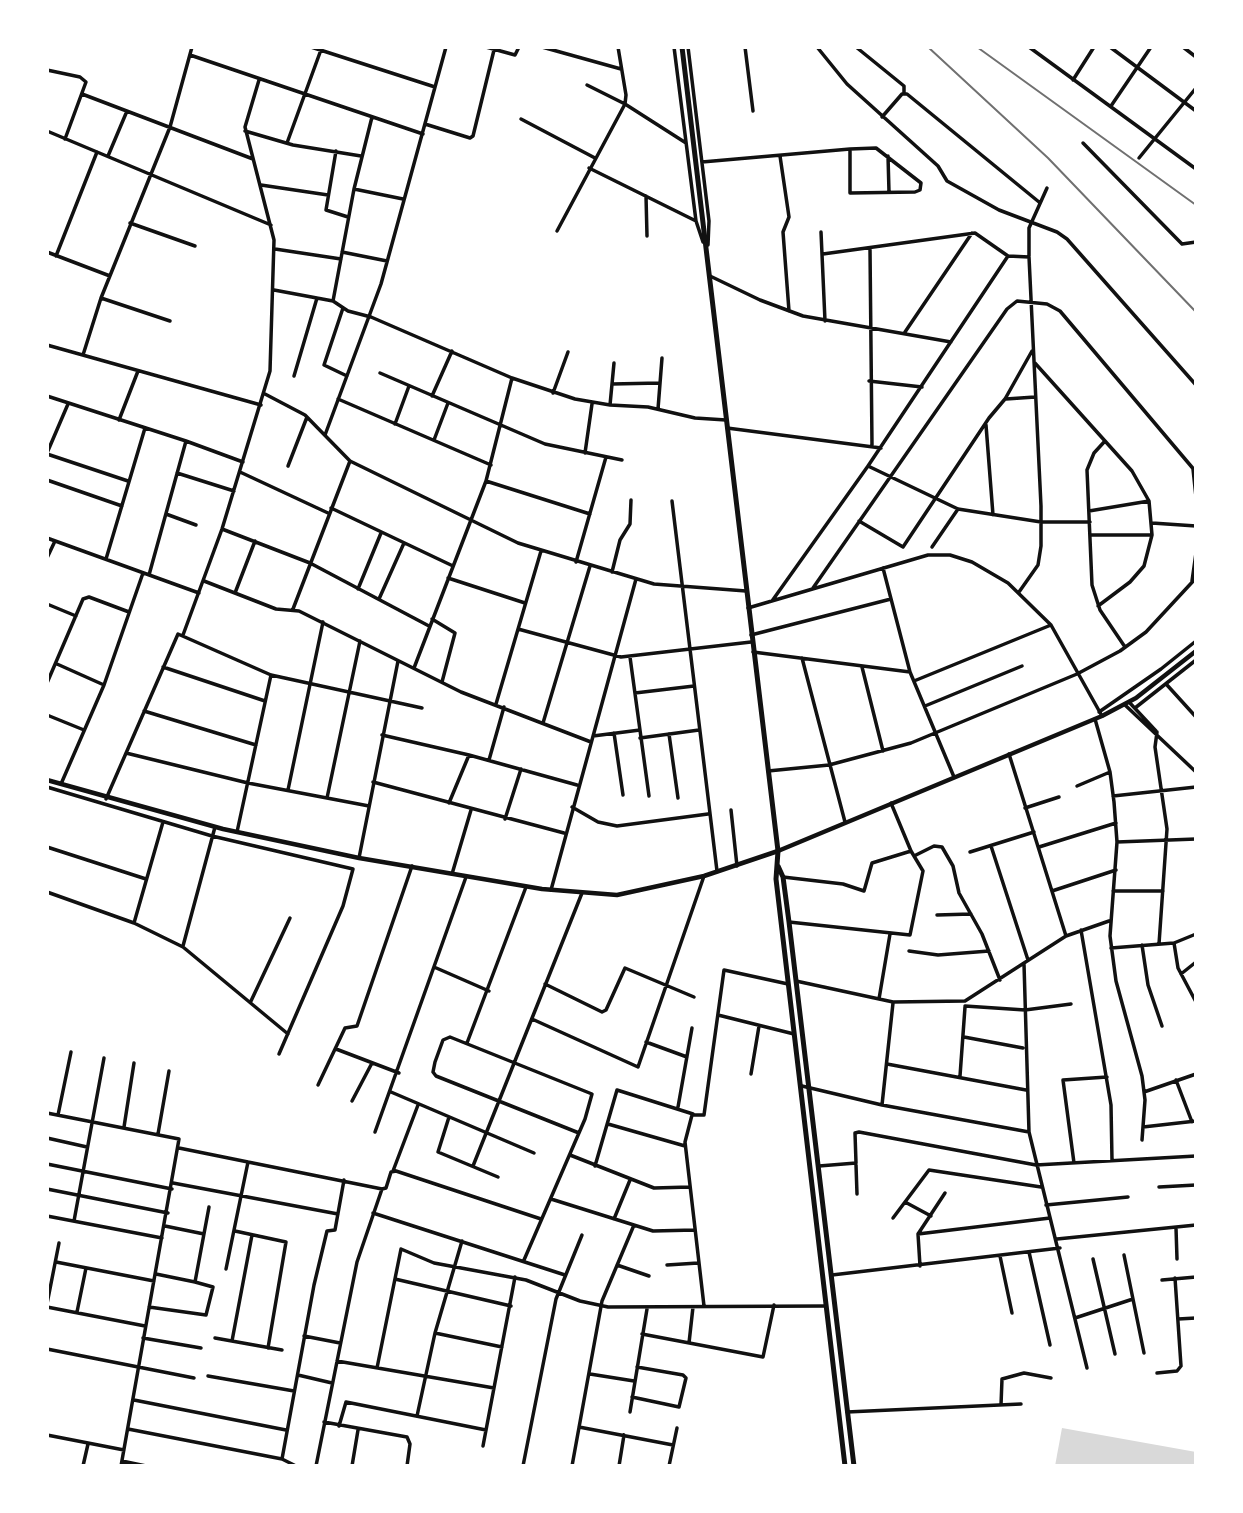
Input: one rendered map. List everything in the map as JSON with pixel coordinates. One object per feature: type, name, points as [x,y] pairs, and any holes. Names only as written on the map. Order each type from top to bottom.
[{"type":"highway","points":[[682,47],[752,652],[778,851],[776,879],[794,1034],[819,1166],[854,1466]]},
{"type":"highway","points":[[778,866],[783,877],[796,981],[826,1306],[845,1466]]},
{"type":"highway","points":[[837,1408],[847,1409]]},
{"type":"main road","points":[[47,780],[106,799],[215,827],[359,858],[526,887],[625,894],[704,876],[778,851],[1094,718],[1136,698],[1196,651]]},
{"type":"street","points":[[83,355],[101,298],[170,127],[192,47]]},
{"type":"street","points":[[311,47],[435,87]]},
{"type":"street","points":[[326,435],[371,317],[446,47]]},
{"type":"street","points":[[486,47],[515,55],[519,47]]},
{"type":"street","points":[[542,47],[621,69]]},
{"type":"street","points":[[556,231],[625,104],[618,47]]},
{"type":"street","points":[[674,47],[696,221],[707,254]]},
{"type":"street","points":[[688,47],[709,221],[707,254]]},
{"type":"street","points":[[744,47],[753,111]]},
{"type":"street","points":[[817,47],[841,77],[938,166],[951,184],[999,210],[1031,221],[1068,239],[1196,385]]},
{"type":"street","points":[[856,47],[904,86],[904,93],[882,117]]},
{"type":"street","points":[[1029,47],[1196,169]]},
{"type":"street","points":[[1037,53],[1041,47]]},
{"type":"street","points":[[1073,80],[1094,47]]},
{"type":"street","points":[[1110,47],[1196,111]]},
{"type":"street","points":[[1111,106],[1151,47]]},
{"type":"street","points":[[1183,47],[1196,57]]},
{"type":"street","points":[[287,143],[321,49]]},
{"type":"street","points":[[425,124],[472,136],[494,50]]},
{"type":"street","points":[[190,55],[423,134]]},
{"type":"street","points":[[47,70],[83,79],[86,85],[65,139]]},
{"type":"street","points":[[183,635],[222,529],[270,372],[275,249],[273,226],[245,131],[259,80]]},
{"type":"street","points":[[587,85],[625,104],[686,144]]},
{"type":"street","points":[[1139,159],[1196,88]]},
{"type":"street","points":[[904,93],[1039,202]]},
{"type":"street","points":[[82,94],[254,160]]},
{"type":"street","points":[[108,156],[127,111]]},
{"type":"street","points":[[333,301],[348,217],[372,117]]},
{"type":"street","points":[[520,120],[595,158]]},
{"type":"street","points":[[245,131],[287,143],[361,156]]},
{"type":"street","points":[[47,141],[49,132],[273,226]]},
{"type":"street","points":[[1083,143],[1182,244],[1196,242]]},
{"type":"street","points":[[702,162],[849,149],[879,149],[922,186],[915,192],[850,192],[849,149]]},
{"type":"street","points":[[336,151],[326,212],[348,217]]},
{"type":"street","points":[[56,256],[97,152]]},
{"type":"street","points":[[779,156],[789,219],[783,232],[789,311]]},
{"type":"street","points":[[888,156],[889,192]]},
{"type":"street","points":[[589,168],[696,221]]},
{"type":"street","points":[[260,185],[328,195]]},
{"type":"street","points":[[1020,592],[1038,565],[1041,522],[1029,256],[1031,221],[1047,188]]},
{"type":"street","points":[[354,189],[403,199]]},
{"type":"street","points":[[646,196],[647,236]]},
{"type":"street","points":[[130,223],[195,246]]},
{"type":"street","points":[[821,232],[825,321]]},
{"type":"street","points":[[823,254],[972,233],[1008,256],[1029,256]]},
{"type":"street","points":[[905,332],[972,233]]},
{"type":"street","points":[[275,249],[341,259]]},
{"type":"street","points":[[870,249],[869,381],[872,445]]},
{"type":"street","points":[[47,252],[110,276]]},
{"type":"street","points":[[342,252],[387,261]]},
{"type":"street","points":[[772,602],[881,448],[1008,256]]},
{"type":"street","points":[[710,275],[789,311],[825,321],[905,332],[951,342]]},
{"type":"street","points":[[274,290],[333,301],[343,308],[371,317],[553,393],[592,404],[658,409],[695,418],[726,420]]},
{"type":"street","points":[[101,298],[170,321]]},
{"type":"street","points":[[294,376],[317,298]]},
{"type":"street","points":[[814,588],[1007,309],[1017,301],[1030,300],[1060,311],[1194,470],[1196,497]]},
{"type":"street","points":[[343,308],[324,365],[347,376]]},
{"type":"street","points":[[47,345],[261,405]]},
{"type":"street","points":[[859,521],[902,548],[936,501],[985,423],[1005,399],[1033,349]]},
{"type":"street","points":[[432,396],[452,351]]},
{"type":"street","points":[[553,393],[568,352]]},
{"type":"street","points":[[658,409],[662,358]]},
{"type":"street","points":[[1034,362],[1106,441],[1139,481],[1149,501],[1152,535],[1150,550],[1142,570],[1098,606]]},
{"type":"street","points":[[610,405],[614,363]]},
{"type":"street","points":[[119,420],[138,371]]},
{"type":"street","points":[[380,373],[545,444],[622,460]]},
{"type":"street","points":[[414,668],[486,481],[512,378]]},
{"type":"street","points":[[869,381],[922,387]]},
{"type":"street","points":[[612,384],[660,383]]},
{"type":"street","points":[[395,424],[409,386]]},
{"type":"street","points":[[265,394],[286,403],[307,417],[350,461],[541,551],[636,579],[746,591]]},
{"type":"street","points":[[47,396],[186,440],[243,462]]},
{"type":"street","points":[[1005,399],[1035,397]]},
{"type":"street","points":[[338,399],[491,465]]},
{"type":"street","points":[[68,403],[47,453],[129,481]]},
{"type":"street","points":[[433,440],[448,403]]},
{"type":"street","points":[[584,453],[592,404]]},
{"type":"street","points":[[288,466],[307,417]]},
{"type":"street","points":[[985,423],[993,516]]},
{"type":"street","points":[[106,559],[145,428]]},
{"type":"street","points":[[727,428],[881,448]]},
{"type":"street","points":[[61,785],[104,685],[129,612],[146,574],[186,440]]},
{"type":"street","points":[[1106,441],[1094,453],[1087,470],[1092,585],[1098,606],[1125,648]]},
{"type":"street","points":[[576,562],[606,457]]},
{"type":"street","points":[[293,609],[350,461]]},
{"type":"street","points":[[868,466],[936,501],[958,509],[1041,522],[1090,522]]},
{"type":"street","points":[[240,472],[328,513]]},
{"type":"street","points":[[177,473],[234,491]]},
{"type":"street","points":[[47,480],[122,506]]},
{"type":"street","points":[[486,481],[590,514]]},
{"type":"street","points":[[612,572],[621,537],[629,524],[631,500]]},
{"type":"street","points":[[672,501],[718,872]]},
{"type":"street","points":[[1089,511],[1149,501]]},
{"type":"street","points":[[331,508],[453,566]]},
{"type":"street","points":[[932,547],[958,509]]},
{"type":"street","points":[[166,514],[196,525]]},
{"type":"street","points":[[1152,523],[1196,526]]},
{"type":"street","points":[[222,529],[310,563],[429,626]]},
{"type":"street","points":[[358,589],[381,532]]},
{"type":"street","points":[[1090,534],[1152,535]]},
{"type":"street","points":[[47,538],[199,593]]},
{"type":"street","points":[[47,558],[55,541]]},
{"type":"street","points":[[235,593],[256,541]]},
{"type":"street","points":[[379,600],[404,543]]},
{"type":"street","points":[[496,705],[541,551]]},
{"type":"street","points":[[1191,583],[1196,553]]},
{"type":"street","points":[[748,608],[928,555],[950,555],[972,562],[1020,592],[1051,625],[1100,714],[1196,641]]},
{"type":"street","points":[[543,723],[590,566]]},
{"type":"street","points":[[883,568],[910,672],[954,777]]},
{"type":"street","points":[[448,578],[525,603]]},
{"type":"street","points":[[768,771],[829,765],[883,751],[1077,674],[1125,648],[1161,618],[1196,578]]},
{"type":"street","points":[[551,890],[564,834],[636,579]]},
{"type":"street","points":[[204,581],[276,609],[293,609],[441,682],[591,742]]},
{"type":"street","points":[[47,683],[86,597],[129,612]]},
{"type":"street","points":[[518,629],[614,656],[630,657],[751,638],[891,599]]},
{"type":"street","points":[[47,604],[76,616]]},
{"type":"street","points":[[432,619],[455,633],[441,682]]},
{"type":"street","points":[[288,790],[323,622]]},
{"type":"street","points":[[914,681],[1051,625]]},
{"type":"street","points":[[106,799],[176,634],[271,675],[422,708]]},
{"type":"street","points":[[327,798],[360,641]]},
{"type":"street","points":[[752,652],[910,672]]},
{"type":"street","points":[[630,657],[649,796]]},
{"type":"street","points":[[802,658],[845,822]]},
{"type":"street","points":[[1135,708],[1196,660]]},
{"type":"street","points":[[359,858],[398,661]]},
{"type":"street","points":[[57,664],[104,685]]},
{"type":"street","points":[[925,706],[1022,666]]},
{"type":"street","points":[[163,667],[265,701]]},
{"type":"street","points":[[862,667],[883,751]]},
{"type":"street","points":[[237,832],[271,675]]},
{"type":"street","points":[[1167,685],[1196,717]]},
{"type":"street","points":[[635,693],[694,686]]},
{"type":"street","points":[[1127,703],[1135,708],[1156,732],[1154,747],[1163,791],[1167,839],[1159,944]]},
{"type":"street","points":[[1127,703],[1195,771]]},
{"type":"street","points":[[489,760],[504,707]]},
{"type":"street","points":[[144,711],[256,745]]},
{"type":"street","points":[[47,715],[84,730]]},
{"type":"street","points":[[1094,718],[1110,772],[1113,796],[1116,870],[1110,921],[1111,948],[1124,1016],[1138,1059],[1144,1092],[1142,1140]]},
{"type":"street","points":[[592,736],[640,730]]},
{"type":"street","points":[[640,738],[699,730]]},
{"type":"street","points":[[614,733],[623,795]]},
{"type":"street","points":[[669,734],[678,798]]},
{"type":"street","points":[[382,735],[489,760],[578,785]]},
{"type":"street","points":[[126,753],[248,783],[369,806]]},
{"type":"street","points":[[1009,754],[1066,936]]},
{"type":"street","points":[[449,803],[469,755]]},
{"type":"street","points":[[505,819],[521,769]]},
{"type":"street","points":[[1077,786],[1110,772]]},
{"type":"street","points":[[373,782],[564,834]]},
{"type":"street","points":[[1113,796],[1196,786]]},
{"type":"street","points":[[47,787],[212,836],[353,869],[343,906],[279,1054]]},
{"type":"street","points":[[1025,808],[1059,797]]},
{"type":"street","points":[[789,922],[905,936],[911,932],[923,874],[891,803]]},
{"type":"street","points":[[572,807],[598,822],[617,826],[709,814]]},
{"type":"street","points":[[452,874],[471,810]]},
{"type":"street","points":[[731,810],[737,866]]},
{"type":"street","points":[[134,923],[163,822]]},
{"type":"street","points":[[1039,847],[1115,823]]},
{"type":"street","points":[[183,947],[215,827]]},
{"type":"street","points":[[971,852],[1034,832]]},
{"type":"street","points":[[1116,842],[1196,839]]},
{"type":"street","points":[[783,877],[841,884],[864,891],[872,863],[934,846],[942,847],[955,872],[959,893],[989,951],[999,980]]},
{"type":"street","points":[[991,846],[1026,962],[1024,1048],[1029,1132],[1041,1187],[1060,1248],[1087,1368]]},
{"type":"street","points":[[47,847],[146,879]]},
{"type":"street","points":[[318,1085],[345,1027],[358,1026],[412,866]]},
{"type":"street","points":[[1052,891],[1116,870]]},
{"type":"street","points":[[532,1019],[636,1067],[704,876]]},
{"type":"street","points":[[375,1132],[399,1073],[466,877]]},
{"type":"street","points":[[467,1043],[489,991],[526,887]]},
{"type":"street","points":[[1113,891],[1163,891]]},
{"type":"street","points":[[47,892],[134,923],[183,947],[288,1034]]},
{"type":"street","points":[[473,1166],[582,893]]},
{"type":"street","points":[[936,915],[971,914]]},
{"type":"street","points":[[251,1001],[290,918]]},
{"type":"street","points":[[965,1004],[1066,936],[1110,921]]},
{"type":"street","points":[[1081,930],[1107,1077],[1112,1160]]},
{"type":"street","points":[[879,999],[890,934]]},
{"type":"street","points":[[1111,948],[1174,943],[1196,934]]},
{"type":"street","points":[[1174,943],[1181,974],[1196,1002]]},
{"type":"street","points":[[1142,945],[1148,985],[1161,1026]]},
{"type":"street","points":[[909,951],[938,955],[989,951]]},
{"type":"street","points":[[1181,974],[1196,962]]},
{"type":"street","points":[[434,967],[489,991]]},
{"type":"street","points":[[545,984],[603,1012],[625,968],[694,997]]},
{"type":"street","points":[[595,1166],[618,1090],[693,1114],[704,1115],[725,968],[788,984]]},
{"type":"street","points":[[796,981],[893,1002],[965,1004],[1025,1010],[1071,1004]]},
{"type":"street","points":[[883,1105],[893,1002]]},
{"type":"street","points":[[960,1076],[965,1004]]},
{"type":"street","points":[[718,1015],[794,1034]]},
{"type":"street","points":[[751,1074],[759,1026]]},
{"type":"street","points":[[678,1107],[692,1028]]},
{"type":"street","points":[[524,1260],[570,1155],[592,1102],[590,1092],[447,1037],[438,1053],[433,1073],[579,1133]]},
{"type":"street","points":[[964,1037],[1024,1048]]},
{"type":"street","points":[[646,1042],[687,1057]]},
{"type":"street","points":[[336,1049],[399,1073]]},
{"type":"street","points":[[58,1115],[71,1052]]},
{"type":"street","points":[[74,1221],[104,1058]]},
{"type":"street","points":[[124,1127],[134,1063]]},
{"type":"street","points":[[352,1101],[372,1063]]},
{"type":"street","points":[[887,1064],[1026,1090]]},
{"type":"street","points":[[158,1133],[169,1070]]},
{"type":"street","points":[[1144,1092],[1196,1074]]},
{"type":"street","points":[[1074,1163],[1063,1080],[1107,1077]]},
{"type":"street","points":[[1143,1127],[1194,1122],[1176,1080]]},
{"type":"street","points":[[805,1086],[883,1105],[1029,1132]]},
{"type":"street","points":[[391,1093],[534,1153]]},
{"type":"street","points":[[316,1466],[360,1249],[418,1105]]},
{"type":"street","points":[[47,1113],[178,1138],[168,1213],[121,1463],[146,1466]]},
{"type":"street","points":[[693,1114],[685,1146],[704,1307]]},
{"type":"street","points":[[449,1117],[437,1150],[498,1177]]},
{"type":"street","points":[[608,1124],[685,1146]]},
{"type":"street","points":[[857,1194],[855,1133],[859,1132],[1036,1165],[1196,1156]]},
{"type":"street","points":[[47,1138],[88,1147]]},
{"type":"street","points":[[178,1148],[382,1189]]},
{"type":"street","points":[[570,1155],[659,1189],[690,1187]]},
{"type":"street","points":[[226,1269],[248,1162]]},
{"type":"street","points":[[819,1166],[856,1163]]},
{"type":"street","points":[[47,1164],[338,1214]]},
{"type":"street","points":[[893,1218],[929,1170],[1041,1187]]},
{"type":"street","points":[[393,1171],[541,1219]]},
{"type":"street","points":[[282,1459],[325,1235],[327,1230],[335,1231],[344,1180]]},
{"type":"street","points":[[614,1219],[630,1180]]},
{"type":"street","points":[[1159,1187],[1196,1185]]},
{"type":"street","points":[[47,1189],[168,1213]]},
{"type":"street","points":[[920,1266],[918,1234],[945,1193]]},
{"type":"street","points":[[1046,1205],[1128,1197]]},
{"type":"street","points":[[551,1199],[656,1231],[695,1230]]},
{"type":"street","points":[[905,1201],[931,1216]]},
{"type":"street","points":[[195,1282],[209,1207]]},
{"type":"street","points":[[373,1213],[565,1275]]},
{"type":"street","points":[[47,1216],[163,1238]]},
{"type":"street","points":[[918,1234],[1050,1218]]},
{"type":"street","points":[[165,1226],[204,1234]]},
{"type":"street","points":[[572,1466],[601,1306],[634,1226]]},
{"type":"street","points":[[1057,1238],[1196,1226]]},
{"type":"street","points":[[1175,1228],[1177,1259]]},
{"type":"street","points":[[235,1231],[287,1244],[268,1348]]},
{"type":"street","points":[[232,1341],[252,1235]]},
{"type":"street","points":[[523,1466],[558,1291],[582,1235]]},
{"type":"street","points":[[417,1416],[435,1333],[462,1241]]},
{"type":"street","points":[[59,1244],[47,1306],[145,1326]]},
{"type":"street","points":[[831,1275],[1060,1248]]},
{"type":"street","points":[[377,1368],[400,1250],[429,1262],[515,1278],[601,1306],[647,1309],[826,1306]]},
{"type":"street","points":[[1029,1251],[1050,1345]]},
{"type":"street","points":[[1124,1255],[1144,1353]]},
{"type":"street","points":[[1000,1256],[1012,1313]]},
{"type":"street","points":[[1094,1258],[1115,1353]]},
{"type":"street","points":[[55,1262],[154,1281]]},
{"type":"street","points":[[667,1265],[698,1263]]},
{"type":"street","points":[[617,1265],[649,1276]]},
{"type":"street","points":[[77,1312],[86,1268]]},
{"type":"street","points":[[149,1307],[206,1315],[213,1287],[156,1274]]},
{"type":"street","points":[[1162,1280],[1196,1277]]},
{"type":"street","points":[[483,1446],[515,1278]]},
{"type":"street","points":[[1157,1373],[1180,1368],[1175,1278]]},
{"type":"street","points":[[395,1279],[511,1306]]},
{"type":"street","points":[[1075,1318],[1133,1299]]},
{"type":"street","points":[[642,1334],[763,1357],[775,1305]]},
{"type":"street","points":[[689,1343],[693,1307]]},
{"type":"street","points":[[630,1412],[647,1309]]},
{"type":"street","points":[[1178,1320],[1196,1318]]},
{"type":"street","points":[[435,1333],[502,1346]]},
{"type":"street","points":[[304,1336],[340,1343]]},
{"type":"street","points":[[143,1338],[201,1349]]},
{"type":"street","points":[[215,1338],[282,1350]]},
{"type":"street","points":[[47,1349],[194,1378]]},
{"type":"street","points":[[336,1361],[494,1388]]},
{"type":"street","points":[[632,1397],[679,1407],[686,1378],[683,1375],[637,1367]]},
{"type":"street","points":[[1001,1405],[1002,1379],[1024,1373],[1051,1378]]},
{"type":"street","points":[[590,1374],[634,1381]]},
{"type":"street","points":[[298,1375],[332,1383]]},
{"type":"street","points":[[208,1376],[294,1391]]},
{"type":"street","points":[[134,1400],[287,1430]]},
{"type":"street","points":[[339,1426],[346,1402],[486,1430]]},
{"type":"street","points":[[847,1409],[1021,1404]]},
{"type":"street","points":[[324,1422],[407,1437],[410,1444],[407,1466]]},
{"type":"street","points":[[579,1427],[673,1446]]},
{"type":"street","points":[[669,1466],[677,1428]]},
{"type":"street","points":[[128,1429],[282,1459],[296,1466]]},
{"type":"street","points":[[352,1466],[358,1429]]},
{"type":"street","points":[[47,1435],[124,1450]]},
{"type":"street","points":[[619,1466],[624,1435]]},
{"type":"street","points":[[83,1466],[88,1443]]},
{"type":"shaded area","points":[[1062,1428],[1196,1452],[1196,1466],[1055,1466]]},
{"type":"railway","points":[[928,47],[1048,158],[1196,312]]},
{"type":"railway","points":[[977,47],[1196,205]]}]
